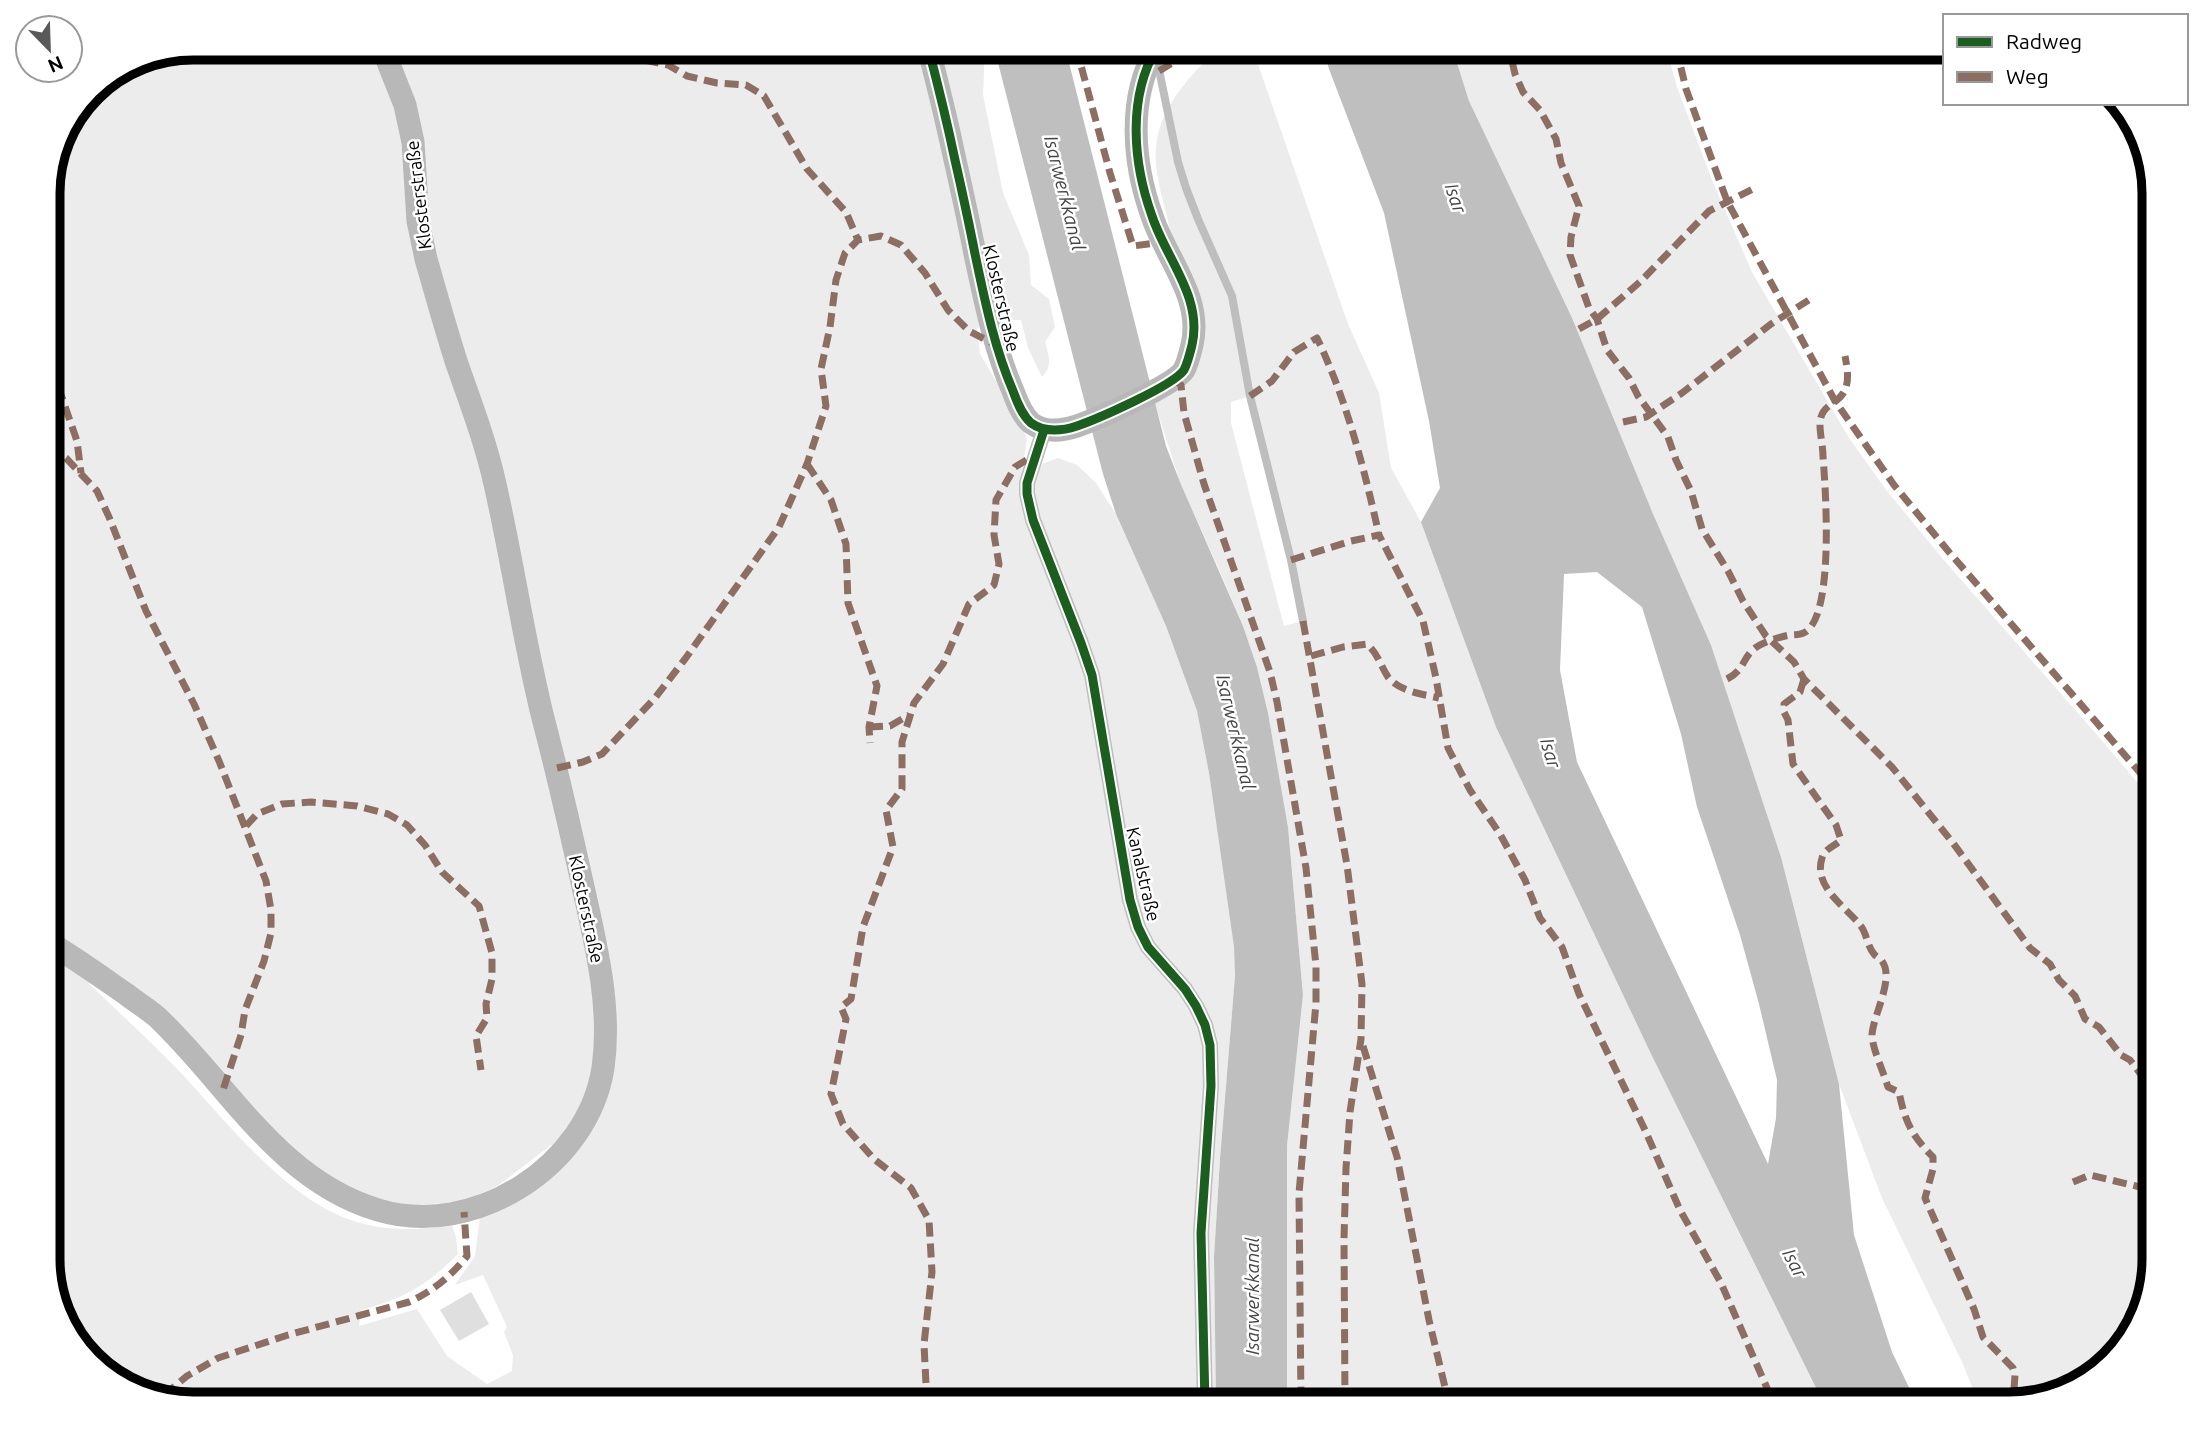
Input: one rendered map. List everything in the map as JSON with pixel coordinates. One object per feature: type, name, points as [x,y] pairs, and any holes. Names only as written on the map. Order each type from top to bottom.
[{"type":"main road","name":"Klosterstraße","points":[[60,949],[156,1016],[258,1129],[306,1174],[351,1201],[382,1212],[411,1216],[464,1212],[509,1194],[561,1155],[593,1103],[603,1069],[605,1026],[602,984],[590,918],[521,622],[495,483],[426,259],[418,221],[413,142],[405,105],[387,60]]},
{"type":"main road","name":"Klosterstraße","points":[[931,60],[947,120],[994,344],[1020,408],[1031,422],[1044,430]]},
{"type":"main road","points":[[1044,430],[1062,430],[1080,425],[1174,380],[1184,370],[1193,340],[1191,300],[1152,216],[1140,167],[1136,110],[1141,82],[1151,60]]},
{"type":"street","name":"Kanalstraße","points":[[1044,430],[1027,483],[1027,494],[1032,520],[1092,675],[1130,900],[1138,927],[1148,947],[1185,989],[1196,1006],[1210,1045],[1211,1086],[1201,1233],[1205,1392]]},
{"type":"lane","points":[[1158,60],[1178,162],[1186,188],[1232,296],[1250,396],[1291,560],[1303,621]]},
{"type":"shaded area","points":[[193,60],[984,60],[983,95],[1003,193],[1029,255],[1031,285],[1049,299],[1055,327],[1045,342],[1049,364],[1042,377],[1028,348],[1021,320],[1002,320],[977,328],[980,354],[1027,439],[1023,466],[1036,475],[1042,464],[1058,458],[1077,465],[1096,483],[1116,514],[1166,626],[1197,711],[1209,773],[1234,947],[1235,976],[1214,1257],[1216,1392],[193,1392],[158,1387],[134,1378],[119,1369],[93,1346],[77,1325],[70,1309],[60,1267],[60,184],[64,158],[73,134],[87,112],[105,93],[126,77],[158,64]],"holes":[[[100,968],[312,1167],[354,1193],[408,1206],[466,1201],[499,1185],[551,1145],[572,1157],[526,1196],[480,1216],[475,1256],[455,1285],[483,1275],[507,1327],[504,1332],[513,1355],[512,1371],[487,1384],[447,1356],[417,1309],[359,1326],[361,1310],[390,1301],[425,1283],[458,1254],[452,1226],[404,1229],[369,1225],[332,1212],[307,1198],[261,1159],[170,1061],[89,984]]]},
{"type":"shaded area","points":[[1207,60],[1257,60],[1348,324],[1379,393],[1391,468],[1421,522],[1496,727],[1652,1056],[1818,1392],[1287,1392],[1287,1146],[1303,995],[1288,827],[1257,667],[1243,626],[1180,482],[1154,401],[1194,373],[1171,235],[1156,166],[1157,138],[1161,124],[1186,82]],"holes":[[[1250,396],[1303,621],[1284,626],[1231,423],[1231,402]]]},
{"type":"shaded area","points":[[1456,60],[1670,60],[1712,180],[1752,272],[1849,438],[1887,491],[1943,559],[2142,788],[2141,1276],[2138,1293],[2125,1325],[2097,1358],[2076,1374],[2044,1387],[2009,1392],[1974,1392],[1882,1198],[1839,1084],[1781,857],[1711,645],[1469,101]]},
{"type":"water","name":"Isarwerkkanal","points":[[997,60],[1068,60],[1166,446],[1243,626],[1257,667],[1268,713],[1288,827],[1303,995],[1287,1146],[1287,1392],[1216,1392],[1214,1257],[1235,976],[1234,947],[1209,773],[1197,711],[1166,626],[1116,514],[1103,474]]},
{"type":"water","name":"Isar","points":[[1327,60],[1456,60],[1469,101],[1572,318],[1653,514],[1711,645],[1781,857],[1839,1084],[1854,1235],[1892,1352],[1911,1392],[1818,1392],[1652,1056],[1496,727],[1421,522],[1440,488],[1429,421],[1384,213]],"holes":[[[1597,572],[1642,607],[1681,734],[1697,807],[1740,935],[1777,1080],[1776,1118],[1768,1164],[1577,762],[1560,670],[1564,574]]]},
{"type":"building","points":[[471,1292],[489,1324],[459,1341],[440,1310]]},
{"type":"marked path","points":[[645,60],[668,65],[687,76],[717,83],[746,85],[764,96],[807,169],[846,212],[858,240]]},
{"type":"marked path","points":[[1080,60],[1133,246],[1162,242]]},
{"type":"marked path","points":[[1159,71],[1177,60]]},
{"type":"marked path","points":[[1511,60],[1523,92],[1540,110],[1556,139],[1561,163],[1579,206],[1571,237],[1570,255],[1607,350],[1668,437],[1691,491],[1702,529],[1743,601],[1766,636],[1794,662],[1804,679],[1892,767],[1953,843],[2030,948],[2050,964],[2059,980],[2075,996],[2085,1019],[2099,1027],[2142,1076]]},
{"type":"marked path","points":[[1679,60],[1686,89],[1727,201],[1835,401],[1894,485],[1949,552],[2142,775]]},
{"type":"marked path","points":[[1579,329],[1597,319],[1641,281],[1709,211],[1757,187]]},
{"type":"marked path","points":[[557,768],[602,754],[655,698],[779,527],[807,464],[826,406],[821,369],[836,280],[845,253],[858,240],[881,236],[901,245],[925,273],[948,310],[969,331],[994,344]]},
{"type":"marked path","points":[[1623,422],[1646,417],[1682,393],[1771,324],[1812,298]]},
{"type":"marked path","points":[[1250,396],[1272,381],[1294,352],[1317,338],[1354,435],[1379,535]]},
{"type":"marked path","points":[[1727,679],[1737,672],[1755,648],[1776,638],[1804,633],[1817,616],[1822,597],[1826,547],[1821,418],[1825,409],[1841,397],[1846,388],[1845,356]]},
{"type":"marked path","points":[[1174,380],[1181,385],[1184,413],[1204,484],[1270,672],[1306,868],[1316,966],[1316,1003],[1299,1193],[1301,1392]]},
{"type":"marked path","points":[[60,392],[77,441],[81,473]]},
{"type":"marked path","points":[[60,454],[97,491],[146,611],[194,704],[219,761],[266,881],[271,910],[271,933],[264,961],[245,1010],[241,1035],[223,1090]]},
{"type":"marked path","points":[[926,1392],[924,1344],[932,1272],[929,1220],[911,1188],[874,1159],[843,1124],[831,1094],[846,1019],[841,1007],[851,999],[863,927],[893,847],[886,810],[902,789],[902,742],[914,703],[943,664],[969,604],[994,585],[999,564],[994,535],[996,500],[1015,467],[1035,455]]},
{"type":"marked path","points":[[807,464],[831,500],[846,544],[848,603],[877,686],[869,727],[870,743]]},
{"type":"marked path","points":[[1291,560],[1379,535],[1423,621],[1448,748],[1470,790],[1500,834],[1525,880],[1540,918],[1562,947],[1579,994],[1645,1130],[1680,1210],[1721,1283],[1769,1392]]},
{"type":"marked path","points":[[1303,621],[1347,865],[1362,984],[1361,1039],[1350,1112],[1346,1168],[1345,1392]]},
{"type":"marked path","points":[[1311,656],[1367,644],[1393,682],[1412,692],[1439,698]]},
{"type":"marked path","points":[[1804,679],[1800,692],[1784,704],[1784,712],[1788,720],[1793,764],[1836,825],[1841,840],[1823,855],[1820,868],[1822,878],[1832,895],[1862,928],[1872,951],[1882,961],[1885,969],[1885,987],[1873,1027],[1874,1047],[1888,1087],[1899,1092],[1910,1128],[1933,1157],[1933,1169],[1925,1198],[1974,1309],[1983,1337],[2013,1368],[2014,1391]]},
{"type":"marked path","points":[[869,727],[890,726],[909,715]]},
{"type":"marked path","points":[[246,826],[257,814],[282,804],[311,802],[357,806],[388,814],[407,825],[425,845],[442,872],[479,906],[492,953],[487,1018],[476,1036],[481,1070]]},
{"type":"marked path","points":[[1363,1046],[1397,1157],[1446,1392]]},
{"type":"marked path","points":[[2073,1182],[2090,1175],[2142,1187]]},
{"type":"marked path","points":[[171,1389],[187,1376],[218,1358],[288,1335],[409,1302],[426,1293],[448,1276],[467,1256],[464,1212]]},
{"type":"cycle path","points":[[931,60],[1000,358],[1025,416],[1036,426],[1054,430],[1087,422],[1151,393],[1177,377],[1184,370],[1190,354],[1194,327],[1188,294],[1152,216],[1137,153],[1137,109],[1150,60]]},
{"type":"cycle path","points":[[1044,430],[1027,483],[1027,494],[1033,520],[1092,675],[1130,900],[1138,927],[1148,947],[1185,989],[1196,1006],[1210,1045],[1211,1086],[1201,1233],[1205,1392]]}]
